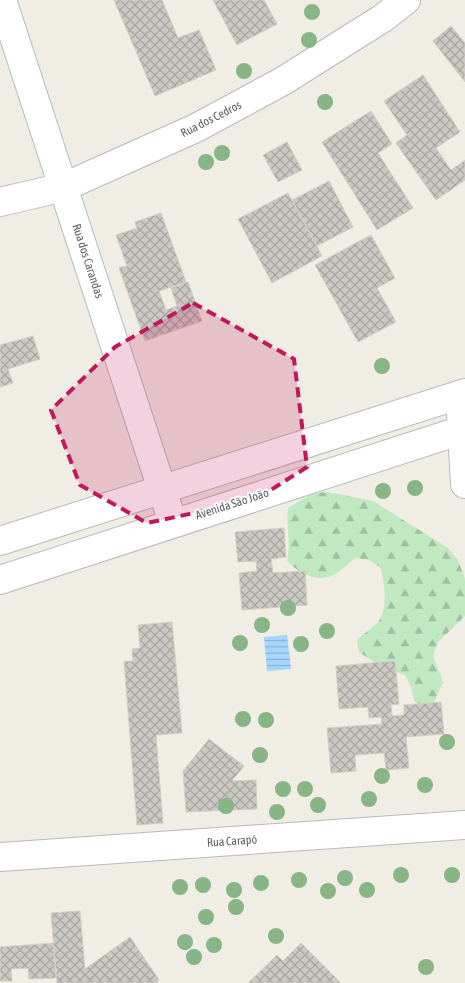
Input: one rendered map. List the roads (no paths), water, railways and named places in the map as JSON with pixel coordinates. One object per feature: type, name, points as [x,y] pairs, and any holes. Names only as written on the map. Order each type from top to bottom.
[{"type":"street","name":"Rua dos Carandas","points":[[2,0],[173,523]]},
{"type":"street","name":"Rua dos Cedros","points":[[0,202],[64,188],[196,128],[283,82],[383,18],[406,0]]},
{"type":"street","points":[[0,541],[463,394],[465,484]]},
{"type":"street","name":"Avenida São João","points":[[0,580],[464,429]]},
{"type":"street","name":"Rua Carapó","points":[[0,857],[465,825]]},
{"type":"water","points":[[287,635],[291,669],[267,671],[264,637]]}]
